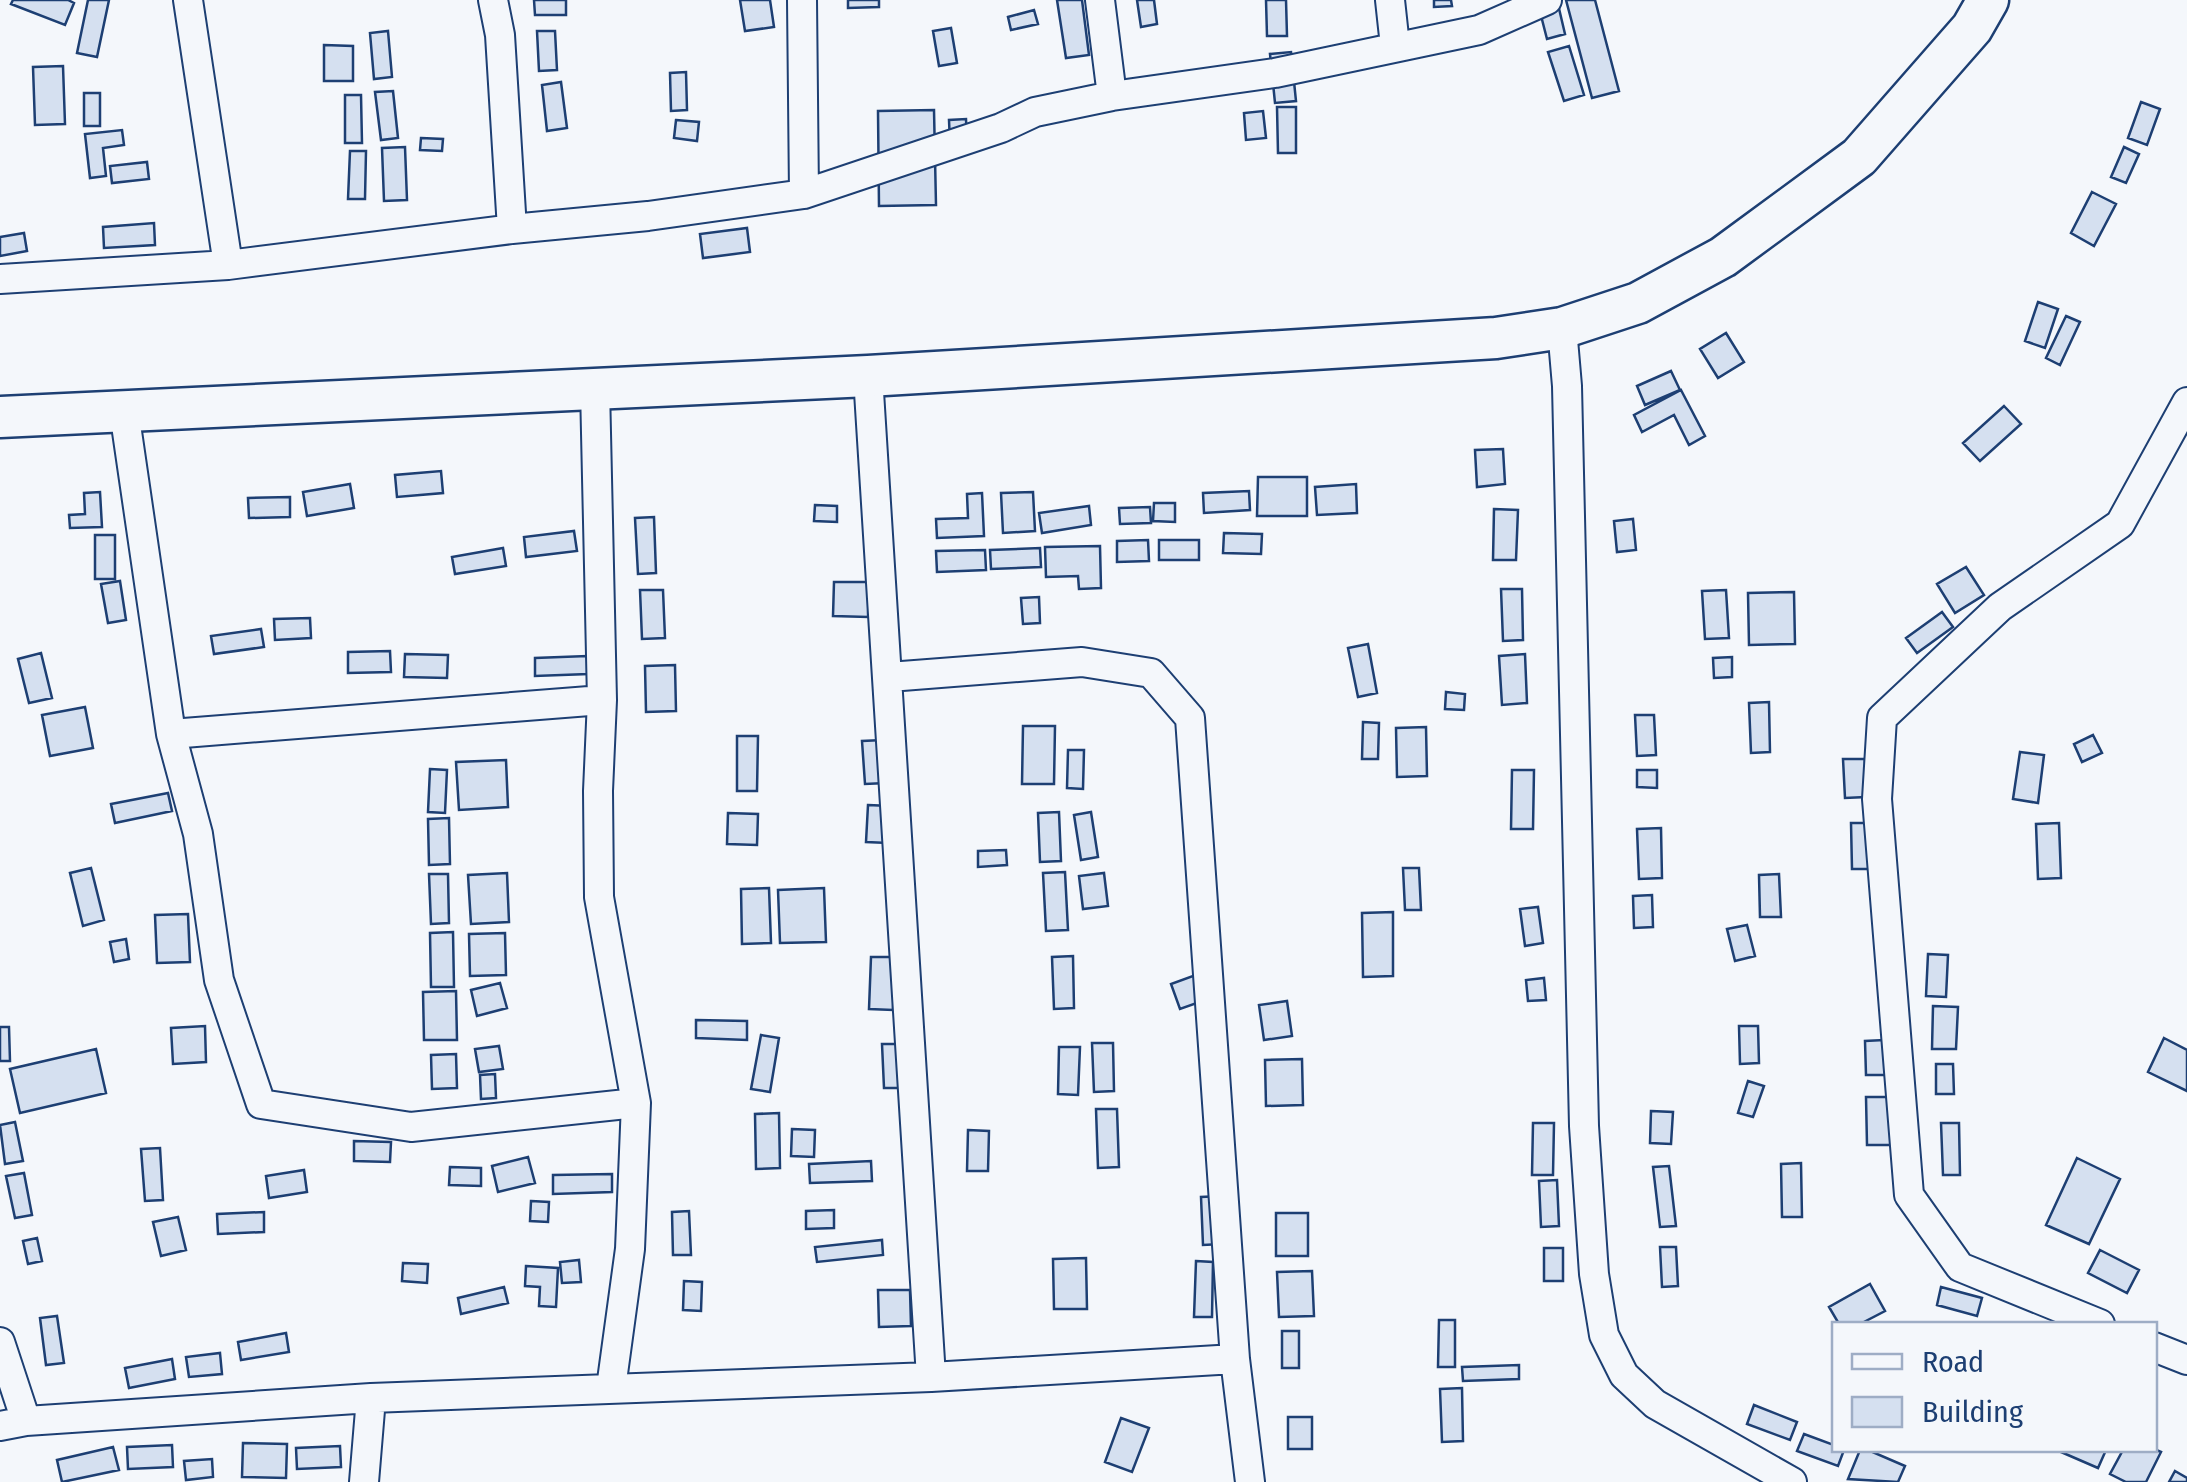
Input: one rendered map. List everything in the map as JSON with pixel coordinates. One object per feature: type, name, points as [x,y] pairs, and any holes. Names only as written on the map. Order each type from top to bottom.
[{"type":"street","points":[[188,0],[228,266]]},
{"type":"street","points":[[493,0],[500,35],[512,229]]},
{"type":"street","points":[[802,0],[804,194]]},
{"type":"street","points":[[1100,0],[1112,96]]},
{"type":"street","points":[[1390,0],[1395,46]]},
{"type":"street","points":[[0,279],[228,266],[804,194],[1001,128],[1035,112],[1112,96],[1275,72],[1479,30],[1547,0]]},
{"type":"street","points":[[0,417],[868,376],[1496,338],[1562,328],[1638,303],[1723,257],[1858,157],[1972,28],[1988,0]]},
{"type":"street","points":[[1562,328],[1567,386],[1584,1126],[1594,1274],[1604,1335],[1624,1374],[1656,1404],[1792,1482]]},
{"type":"street","points":[[868,376],[931,1377]]},
{"type":"street","points":[[595,388],[602,700],[599,897],[636,1103],[630,1248],[611,1388]]},
{"type":"street","points":[[2095,1322],[1960,1268],[1908,1195],[1877,799],[1882,718],[2000,607],[2120,524],[2187,402]]},
{"type":"street","points":[[124,411],[171,734],[198,834],[219,980],[261,1104],[412,1127],[636,1103]]},
{"type":"street","points":[[889,677],[1082,662],[1150,672],[1190,718],[1235,1359],[1250,1482]]},
{"type":"street","points":[[171,734],[602,700]]},
{"type":"street","points":[[0,1342],[13,1423],[371,1398],[931,1377],[1235,1359]]},
{"type":"street","points":[[2157,1348],[2187,1360]]},
{"type":"street","points":[[364,1482],[371,1398]]},
{"type":"building","points":[[13,0],[74,3],[65,25],[11,4]]},
{"type":"building","points":[[88,0],[109,0],[97,57],[77,53]]},
{"type":"building","points":[[534,0],[566,0],[566,15],[535,15]]},
{"type":"building","points":[[740,0],[770,0],[774,27],[745,31]]},
{"type":"building","points":[[848,0],[879,0],[879,7],[848,8]]},
{"type":"building","points":[[1057,0],[1082,0],[1089,55],[1066,58]]},
{"type":"building","points":[[1137,0],[1154,0],[1157,24],[1141,27]]},
{"type":"building","points":[[1266,0],[1286,0],[1287,36],[1267,36]]},
{"type":"building","points":[[1434,0],[1451,0],[1452,6],[1434,7]]},
{"type":"building","points":[[1537,0],[1557,0],[1565,34],[1547,39]]},
{"type":"building","points":[[1566,0],[1595,0],[1619,91],[1592,98]]},
{"type":"building","points":[[1034,10],[1038,24],[1011,30],[1008,17]]},
{"type":"building","points":[[951,28],[957,63],[939,66],[933,31]]},
{"type":"building","points":[[388,31],[392,77],[374,79],[370,33]]},
{"type":"building","points":[[537,31],[555,31],[557,70],[539,71]]},
{"type":"building","points":[[324,45],[353,46],[353,81],[324,81]]},
{"type":"building","points":[[1569,46],[1584,95],[1564,101],[1548,52]]},
{"type":"building","points":[[1291,52],[1296,101],[1275,103],[1270,54]]},
{"type":"building","points":[[63,66],[65,124],[35,125],[33,67]]},
{"type":"building","points":[[686,72],[687,110],[671,111],[670,73]]},
{"type":"building","points":[[561,82],[567,128],[547,131],[542,85]]},
{"type":"building","points":[[393,91],[398,138],[381,140],[375,92]]},
{"type":"building","points":[[84,93],[100,93],[100,126],[84,126]]},
{"type":"building","points":[[345,95],[361,95],[362,143],[345,143]]},
{"type":"building","points":[[2141,102],[2160,109],[2147,145],[2128,138]]},
{"type":"building","points":[[1277,107],[1296,107],[1296,153],[1278,153]]},
{"type":"building","points":[[934,110],[936,205],[879,206],[878,111]]},
{"type":"building","points":[[1263,111],[1266,138],[1246,140],[1244,113]]},
{"type":"building","points":[[966,119],[967,143],[950,143],[949,120]]},
{"type":"building","points":[[676,120],[699,122],[697,141],[674,138]]},
{"type":"building","points":[[122,130],[124,145],[103,148],[106,176],[90,178],[85,134]]},
{"type":"building","points":[[421,138],[443,139],[442,151],[420,150]]},
{"type":"building","points":[[405,147],[407,200],[384,201],[382,148]]},
{"type":"building","points":[[2124,147],[2139,154],[2126,183],[2111,177]]},
{"type":"building","points":[[350,151],[366,151],[365,199],[348,199]]},
{"type":"building","points":[[147,162],[149,179],[112,183],[110,166]]},
{"type":"building","points":[[2092,192],[2116,204],[2094,246],[2071,233]]},
{"type":"building","points":[[154,223],[155,245],[104,248],[103,227]]},
{"type":"building","points":[[747,228],[750,252],[703,258],[700,234]]},
{"type":"building","points":[[24,233],[27,251],[0,256],[0,237]]},
{"type":"building","points":[[2038,302],[2058,309],[2045,348],[2025,341]]},
{"type":"building","points":[[2066,316],[2080,322],[2060,365],[2046,358]]},
{"type":"building","points":[[1726,333],[1744,362],[1718,378],[1700,349]]},
{"type":"building","points":[[1671,371],[1680,390],[1645,405],[1637,386]]},
{"type":"building","points":[[1681,390],[1705,436],[1689,445],[1674,415],[1642,432],[1634,415]]},
{"type":"building","points":[[2004,406],[2021,424],[1980,461],[1963,443]]},
{"type":"building","points":[[1503,449],[1505,484],[1477,487],[1475,450]]},
{"type":"building","points":[[441,471],[443,493],[397,497],[395,475]]},
{"type":"building","points":[[1258,477],[1307,477],[1307,516],[1257,516]]},
{"type":"building","points":[[350,484],[354,508],[307,516],[303,492]]},
{"type":"building","points":[[1356,484],[1357,513],[1317,515],[1315,487]]},
{"type":"building","points":[[1249,491],[1250,510],[1204,513],[1203,493]]},
{"type":"building","points":[[100,492],[102,527],[70,528],[69,515],[85,514],[84,493]]},
{"type":"building","points":[[1033,492],[1035,531],[1003,533],[1001,493]]},
{"type":"building","points":[[982,493],[984,536],[937,538],[936,519],[968,518],[967,494]]},
{"type":"building","points":[[290,497],[290,517],[249,518],[248,498]]},
{"type":"building","points":[[1154,503],[1175,503],[1175,522],[1153,521]]},
{"type":"building","points":[[815,505],[837,506],[837,522],[814,521]]},
{"type":"building","points":[[1089,506],[1091,525],[1042,533],[1039,513]]},
{"type":"building","points":[[1150,507],[1151,523],[1120,524],[1119,508]]},
{"type":"building","points":[[1494,509],[1518,510],[1516,560],[1493,560]]},
{"type":"building","points":[[654,517],[656,573],[638,574],[635,518]]},
{"type":"building","points":[[1633,519],[1636,550],[1617,552],[1614,521]]},
{"type":"building","points":[[574,531],[577,551],[526,557],[524,537]]},
{"type":"building","points":[[1224,533],[1262,534],[1261,554],[1223,553]]},
{"type":"building","points":[[95,535],[115,535],[115,579],[95,579]]},
{"type":"building","points":[[1148,540],[1149,561],[1117,562],[1117,541]]},
{"type":"building","points":[[1159,540],[1199,540],[1199,560],[1159,560]]},
{"type":"building","points":[[1100,546],[1101,588],[1079,589],[1078,576],[1046,577],[1045,547]]},
{"type":"building","points":[[503,548],[506,566],[455,574],[452,557]]},
{"type":"building","points":[[1040,548],[1041,567],[991,569],[990,550]]},
{"type":"building","points":[[985,550],[986,570],[937,572],[936,551]]},
{"type":"building","points":[[1966,567],[1984,595],[1955,613],[1937,584]]},
{"type":"building","points":[[120,581],[126,620],[108,623],[101,584]]},
{"type":"building","points":[[834,582],[869,582],[868,617],[833,616]]},
{"type":"building","points":[[1501,589],[1522,589],[1523,640],[1503,641]]},
{"type":"building","points":[[640,590],[663,590],[665,638],[642,639]]},
{"type":"building","points":[[1726,590],[1729,638],[1705,639],[1702,591]]},
{"type":"building","points":[[1794,592],[1795,644],[1749,645],[1748,593]]},
{"type":"building","points":[[1039,597],[1040,623],[1023,624],[1021,598]]},
{"type":"building","points":[[1942,612],[1953,627],[1917,653],[1906,638]]},
{"type":"building","points":[[310,618],[311,638],[275,640],[274,619]]},
{"type":"building","points":[[261,629],[264,647],[214,654],[211,636]]},
{"type":"building","points":[[1368,644],[1377,693],[1358,697],[1348,648]]},
{"type":"building","points":[[390,651],[391,672],[348,673],[348,652]]},
{"type":"building","points":[[41,653],[52,698],[29,703],[18,659]]},
{"type":"building","points":[[405,654],[448,655],[447,678],[404,677]]},
{"type":"building","points":[[1525,654],[1527,703],[1502,705],[1499,656]]},
{"type":"building","points":[[587,656],[588,674],[535,676],[535,658]]},
{"type":"building","points":[[1732,657],[1732,677],[1714,678],[1713,658]]},
{"type":"building","points":[[675,665],[676,711],[646,712],[645,666]]},
{"type":"building","points":[[1446,692],[1465,694],[1464,710],[1445,709]]},
{"type":"building","points":[[1769,702],[1770,752],[1751,753],[1749,703]]},
{"type":"building","points":[[85,707],[93,748],[50,756],[42,715]]},
{"type":"building","points":[[1635,715],[1654,715],[1656,755],[1637,756]]},
{"type":"building","points":[[1363,722],[1379,723],[1378,759],[1362,759]]},
{"type":"building","points":[[1023,726],[1055,726],[1054,784],[1022,784]]},
{"type":"building","points":[[1426,727],[1427,776],[1397,777],[1396,728]]},
{"type":"building","points":[[2093,735],[2102,753],[2082,762],[2074,744]]},
{"type":"building","points":[[737,736],[758,736],[757,791],[737,791]]},
{"type":"building","points":[[883,740],[886,783],[865,784],[862,741]]},
{"type":"building","points":[[1068,750],[1084,750],[1083,789],[1067,788]]},
{"type":"building","points":[[2020,752],[2044,755],[2038,803],[2013,799]]},
{"type":"building","points":[[1843,759],[1865,759],[1866,797],[1845,798]]},
{"type":"building","points":[[506,760],[508,807],[459,810],[456,762]]},
{"type":"building","points":[[430,769],[447,770],[445,813],[428,812]]},
{"type":"building","points":[[1512,770],[1534,770],[1533,829],[1511,829]]},
{"type":"building","points":[[1637,770],[1657,770],[1657,788],[1637,787]]},
{"type":"building","points":[[168,793],[172,811],[115,823],[111,804]]},
{"type":"building","points":[[868,805],[890,806],[888,843],[866,842]]},
{"type":"building","points":[[1059,812],[1061,861],[1040,862],[1038,813]]},
{"type":"building","points":[[1091,812],[1098,857],[1081,860],[1074,815]]},
{"type":"building","points":[[728,813],[758,814],[757,845],[727,844]]},
{"type":"building","points":[[449,818],[450,864],[429,865],[428,819]]},
{"type":"building","points":[[1851,823],[1870,823],[1871,869],[1852,869]]},
{"type":"building","points":[[2059,823],[2061,878],[2038,879],[2036,824]]},
{"type":"building","points":[[1661,828],[1662,878],[1639,879],[1637,829]]},
{"type":"building","points":[[1006,850],[1007,865],[978,867],[978,851]]},
{"type":"building","points":[[91,868],[104,920],[83,926],[70,873]]},
{"type":"building","points":[[1403,868],[1419,868],[1421,910],[1405,910]]},
{"type":"building","points":[[1065,872],[1068,930],[1046,931],[1043,873]]},
{"type":"building","points":[[507,873],[509,922],[471,924],[468,875]]},
{"type":"building","points":[[1104,873],[1108,906],[1083,909],[1079,876]]},
{"type":"building","points":[[429,874],[448,874],[449,923],[431,924]]},
{"type":"building","points":[[1779,874],[1781,917],[1760,917],[1759,875]]},
{"type":"building","points":[[769,888],[771,943],[742,944],[741,889]]},
{"type":"building","points":[[824,888],[826,942],[780,943],[778,890]]},
{"type":"building","points":[[1652,895],[1653,927],[1634,928],[1633,896]]},
{"type":"building","points":[[1538,907],[1543,943],[1525,946],[1520,909]]},
{"type":"building","points":[[1393,912],[1393,976],[1363,977],[1362,913]]},
{"type":"building","points":[[188,914],[190,962],[157,963],[155,915]]},
{"type":"building","points":[[1747,925],[1755,956],[1735,961],[1727,929]]},
{"type":"building","points":[[453,932],[454,987],[431,987],[430,933]]},
{"type":"building","points":[[505,933],[506,975],[470,976],[469,934]]},
{"type":"building","points":[[126,939],[129,959],[114,962],[110,942]]},
{"type":"building","points":[[1928,954],[1948,955],[1946,997],[1926,996]]},
{"type":"building","points":[[1073,956],[1074,1008],[1054,1009],[1052,957]]},
{"type":"building","points":[[871,957],[895,957],[893,1010],[869,1009]]},
{"type":"building","points":[[1201,973],[1211,998],[1180,1009],[1171,984]]},
{"type":"building","points":[[1544,978],[1546,1000],[1528,1001],[1526,980]]},
{"type":"building","points":[[500,983],[507,1008],[477,1016],[471,990]]},
{"type":"building","points":[[456,991],[457,1040],[424,1040],[423,992]]},
{"type":"building","points":[[1287,1001],[1292,1036],[1264,1040],[1259,1005]]},
{"type":"building","points":[[1933,1006],[1958,1007],[1956,1049],[1932,1049]]},
{"type":"building","points":[[696,1020],[747,1021],[747,1040],[696,1038]]},
{"type":"building","points":[[205,1026],[206,1062],[173,1064],[171,1028]]},
{"type":"building","points":[[1739,1026],[1758,1026],[1759,1063],[1740,1064]]},
{"type":"building","points":[[0,1027],[9,1027],[10,1061],[0,1061]]},
{"type":"building","points":[[761,1035],[779,1038],[770,1092],[751,1089]]},
{"type":"building","points":[[2164,1038],[2187,1050],[2187,1091],[2148,1072]]},
{"type":"building","points":[[1884,1040],[1886,1075],[1866,1075],[1865,1041]]},
{"type":"building","points":[[1092,1043],[1113,1043],[1114,1091],[1094,1092]]},
{"type":"building","points":[[882,1044],[898,1044],[900,1088],[884,1088]]},
{"type":"building","points":[[499,1046],[503,1069],[479,1072],[475,1049]]},
{"type":"building","points":[[1059,1047],[1080,1047],[1078,1095],[1058,1094]]},
{"type":"building","points":[[96,1049],[106,1093],[20,1113],[10,1069]]},
{"type":"building","points":[[456,1054],[457,1088],[432,1089],[431,1055]]},
{"type":"building","points":[[1302,1059],[1303,1105],[1266,1106],[1265,1060]]},
{"type":"building","points":[[1936,1064],[1953,1064],[1954,1094],[1936,1094]]},
{"type":"building","points":[[495,1074],[496,1098],[481,1099],[480,1075]]},
{"type":"building","points":[[1748,1081],[1764,1086],[1753,1117],[1738,1113]]},
{"type":"building","points":[[1866,1097],[1891,1097],[1892,1145],[1867,1145]]},
{"type":"building","points":[[1096,1109],[1117,1109],[1119,1167],[1098,1168]]},
{"type":"building","points":[[1651,1111],[1673,1112],[1671,1144],[1650,1143]]},
{"type":"building","points":[[779,1113],[780,1168],[756,1169],[755,1114]]},
{"type":"building","points":[[15,1122],[23,1161],[5,1164],[0,1125]]},
{"type":"building","points":[[1533,1123],[1554,1123],[1553,1175],[1532,1175]]},
{"type":"building","points":[[1941,1123],[1959,1123],[1960,1175],[1943,1175]]},
{"type":"building","points":[[792,1129],[815,1130],[814,1157],[791,1156]]},
{"type":"building","points":[[968,1130],[989,1131],[988,1171],[967,1171]]},
{"type":"building","points":[[354,1141],[391,1142],[390,1162],[354,1161]]},
{"type":"building","points":[[160,1148],[163,1200],[145,1201],[141,1149]]},
{"type":"building","points":[[528,1157],[535,1183],[498,1192],[492,1166]]},
{"type":"building","points":[[2077,1158],[2120,1179],[2089,1244],[2046,1225]]},
{"type":"building","points":[[871,1161],[872,1181],[810,1183],[809,1164]]},
{"type":"building","points":[[1801,1163],[1802,1217],[1782,1217],[1781,1164]]},
{"type":"building","points":[[1669,1166],[1676,1226],[1660,1227],[1653,1167]]},
{"type":"building","points":[[450,1167],[481,1168],[481,1186],[449,1185]]},
{"type":"building","points":[[304,1170],[307,1192],[269,1198],[266,1176]]},
{"type":"building","points":[[24,1173],[32,1215],[15,1218],[6,1176]]},
{"type":"building","points":[[612,1174],[612,1192],[553,1194],[553,1175]]},
{"type":"building","points":[[1557,1180],[1559,1226],[1541,1227],[1539,1181]]},
{"type":"building","points":[[1221,1196],[1222,1244],[1203,1245],[1201,1197]]},
{"type":"building","points":[[531,1201],[549,1202],[548,1222],[530,1221]]},
{"type":"building","points":[[834,1210],[834,1228],[806,1229],[806,1211]]},
{"type":"building","points":[[689,1211],[691,1255],[673,1255],[672,1212]]},
{"type":"building","points":[[264,1212],[264,1232],[218,1234],[217,1214]]},
{"type":"building","points":[[1276,1213],[1308,1213],[1308,1256],[1276,1256]]},
{"type":"building","points":[[178,1217],[186,1250],[161,1256],[153,1222]]},
{"type":"building","points":[[37,1238],[42,1261],[28,1264],[23,1241]]},
{"type":"building","points":[[882,1240],[883,1255],[817,1262],[815,1247]]},
{"type":"building","points":[[1660,1247],[1676,1247],[1678,1286],[1662,1287]]},
{"type":"building","points":[[1544,1248],[1563,1248],[1563,1281],[1544,1281]]},
{"type":"building","points":[[2100,1250],[2139,1270],[2127,1293],[2088,1273]]},
{"type":"building","points":[[1086,1258],[1087,1309],[1054,1309],[1053,1259]]},
{"type":"building","points":[[579,1260],[581,1282],[562,1283],[560,1262]]},
{"type":"building","points":[[1196,1261],[1213,1262],[1212,1317],[1194,1317]]},
{"type":"building","points":[[403,1263],[428,1264],[427,1283],[402,1281]]},
{"type":"building","points":[[526,1266],[558,1268],[556,1307],[539,1306],[540,1287],[525,1286]]},
{"type":"building","points":[[1312,1271],[1314,1316],[1279,1317],[1277,1272]]},
{"type":"building","points":[[684,1281],[702,1282],[701,1311],[683,1310]]},
{"type":"building","points":[[1870,1284],[1885,1311],[1864,1322],[1838,1322],[1829,1307]]},
{"type":"building","points":[[504,1287],[508,1303],[461,1314],[458,1298]]},
{"type":"building","points":[[1941,1287],[1982,1298],[1977,1316],[1937,1305]]},
{"type":"building","points":[[878,1290],[910,1290],[911,1326],[879,1327]]},
{"type":"building","points":[[57,1316],[64,1363],[46,1365],[40,1318]]},
{"type":"building","points":[[1439,1320],[1455,1320],[1455,1367],[1438,1367]]},
{"type":"building","points":[[1282,1331],[1299,1331],[1299,1368],[1282,1368]]},
{"type":"building","points":[[286,1333],[289,1352],[241,1360],[238,1342]]},
{"type":"building","points":[[220,1353],[222,1374],[189,1377],[186,1357]]},
{"type":"building","points":[[172,1359],[175,1379],[129,1388],[125,1368]]},
{"type":"building","points":[[1519,1365],[1519,1379],[1463,1381],[1462,1367]]},
{"type":"building","points":[[1462,1388],[1463,1441],[1442,1442],[1440,1389]]},
{"type":"building","points":[[1754,1405],[1797,1422],[1790,1440],[1747,1424]]},
{"type":"building","points":[[1288,1417],[1312,1417],[1312,1449],[1288,1449]]},
{"type":"building","points":[[1121,1418],[1149,1428],[1132,1472],[1105,1462]]},
{"type":"building","points":[[1804,1434],[1832,1444],[1832,1452],[1843,1452],[1838,1466],[1797,1451]]},
{"type":"building","points":[[243,1443],[287,1444],[286,1478],[242,1477]]},
{"type":"building","points":[[172,1445],[173,1467],[128,1469],[127,1447]]},
{"type":"building","points":[[340,1446],[341,1467],[297,1469],[296,1448]]},
{"type":"building","points":[[113,1447],[119,1470],[62,1482],[57,1460]]},
{"type":"building","points":[[1859,1452],[1873,1452],[1905,1466],[1898,1482],[1848,1479]]},
{"type":"building","points":[[2061,1452],[2105,1452],[2098,1468]]},
{"type":"building","points":[[2122,1452],[2161,1452],[2146,1482],[2126,1482],[2110,1474]]},
{"type":"building","points":[[212,1459],[213,1477],[186,1480],[184,1461]]},
{"type":"building","points":[[2175,1471],[2187,1478],[2187,1482],[2169,1482]]}]
